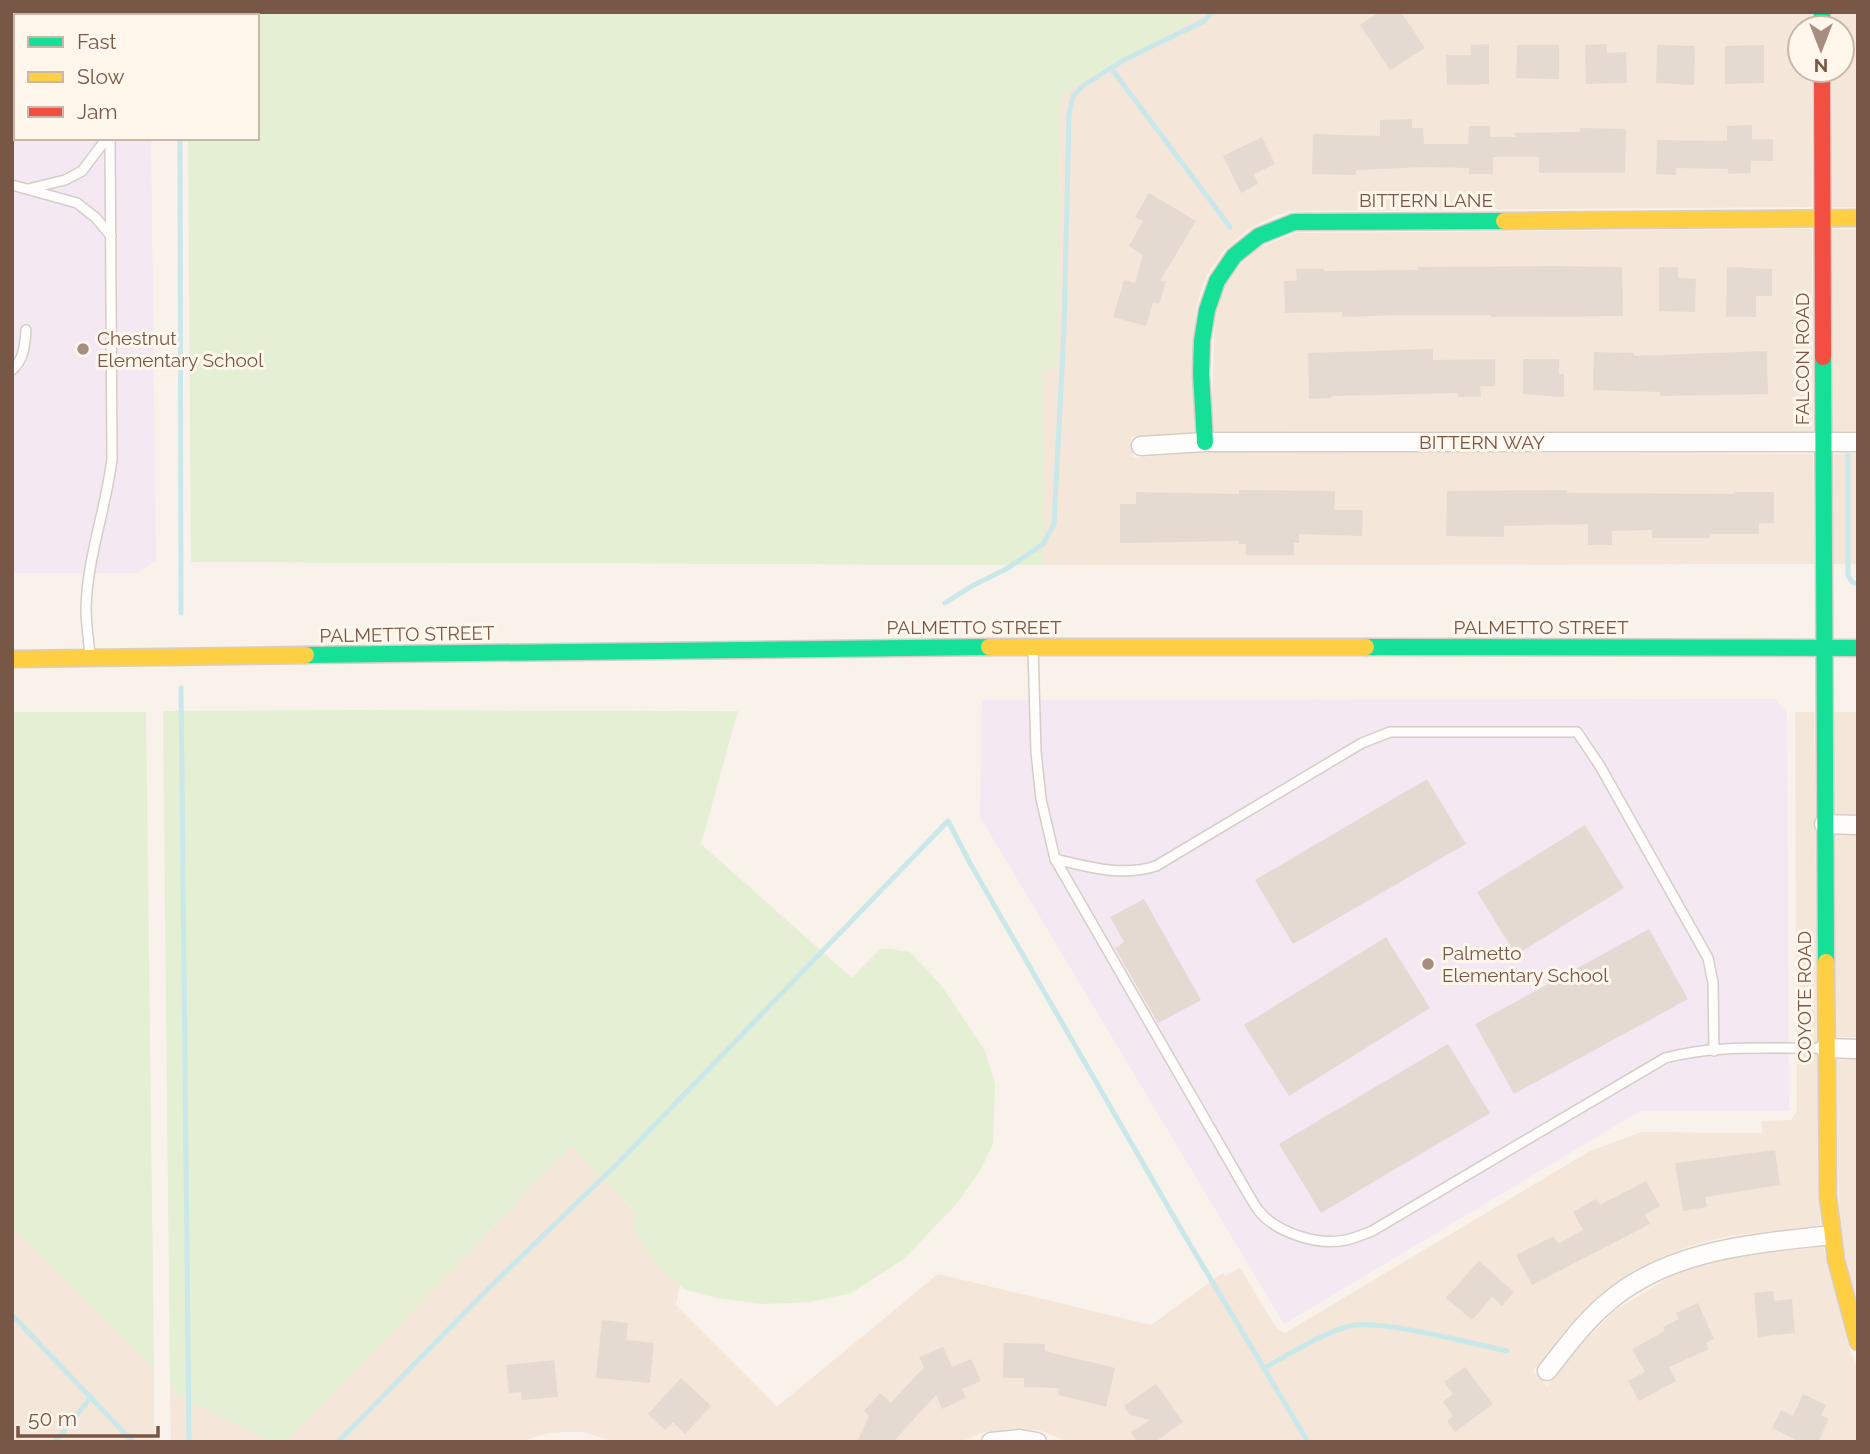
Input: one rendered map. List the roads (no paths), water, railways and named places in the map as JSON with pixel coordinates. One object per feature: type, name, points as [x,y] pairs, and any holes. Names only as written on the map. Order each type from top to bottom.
[{"type":"street","name":"FALCON ROAD","points":[[1822,84],[1823,648]]},
{"type":"street","name":"BITTERN LANE","points":[[1205,442],[1203,335],[1210,295],[1215,281],[1231,257],[1254,238],[1279,226],[1294,222],[1858,218]]},
{"type":"street","name":"BITTERN WAY","points":[[1141,446],[1205,442],[1858,442]]},
{"type":"street","name":"PALMETTO STREET","points":[[12,659],[1033,648],[1858,648]]},
{"type":"street","name":"COYOTE ROAD","points":[[1823,648],[1827,1175],[1831,1235],[1839,1280],[1858,1342]]},
{"type":"street","points":[[1824,824],[1858,825]]},
{"type":"street","points":[[1825,1048],[1858,1049]]},
{"type":"street","points":[[1547,1371],[1576,1335],[1608,1302],[1666,1267],[1731,1247],[1831,1235]]},
{"type":"street","points":[[991,1442],[1020,1439],[1037,1442]]},
{"type":"lane","points":[[26,190],[65,180],[82,171],[106,140]]},
{"type":"lane","points":[[90,659],[86,608],[112,459],[108,140]]},
{"type":"lane","points":[[12,185],[77,203],[96,218],[111,236]]},
{"type":"lane","points":[[12,370],[18,365],[25,345],[26,330]]},
{"type":"lane","points":[[1033,648],[1036,752],[1041,799],[1055,859],[1259,1212],[1277,1226],[1311,1239],[1345,1240],[1372,1231],[1665,1058],[1685,1053],[1714,1051],[1825,1048]]},
{"type":"lane","points":[[1055,859],[1125,872],[1156,866],[1362,743],[1390,732],[1577,732],[1600,766],[1708,958],[1714,997],[1714,1051]]},
{"type":"waterway","points":[[945,603],[1008,568],[1043,544],[1054,524],[1064,330],[1069,115],[1073,96],[1084,85],[1124,60],[1204,21],[1212,12]]},
{"type":"waterway","points":[[1111,68],[1230,227]]},
{"type":"waterway","points":[[180,140],[181,613]]},
{"type":"waterway","points":[[1848,456],[1848,575],[1852,582],[1858,584]]},
{"type":"waterway","points":[[181,688],[189,1442]]},
{"type":"waterway","points":[[338,1442],[489,1288],[617,1164],[948,821],[1182,1231],[1308,1442]]},
{"type":"waterway","points":[[12,1315],[133,1442]]},
{"type":"waterway","points":[[1264,1368],[1325,1335],[1360,1325],[1401,1328],[1507,1351]]},
{"type":"waterway","points":[[55,1442],[91,1397]]},
{"type":"place","name":"Chestnut Elementary School","points":[[83,349]]},
{"type":"place","name":"Palmetto Elementary School","points":[[1428,964]]}]
